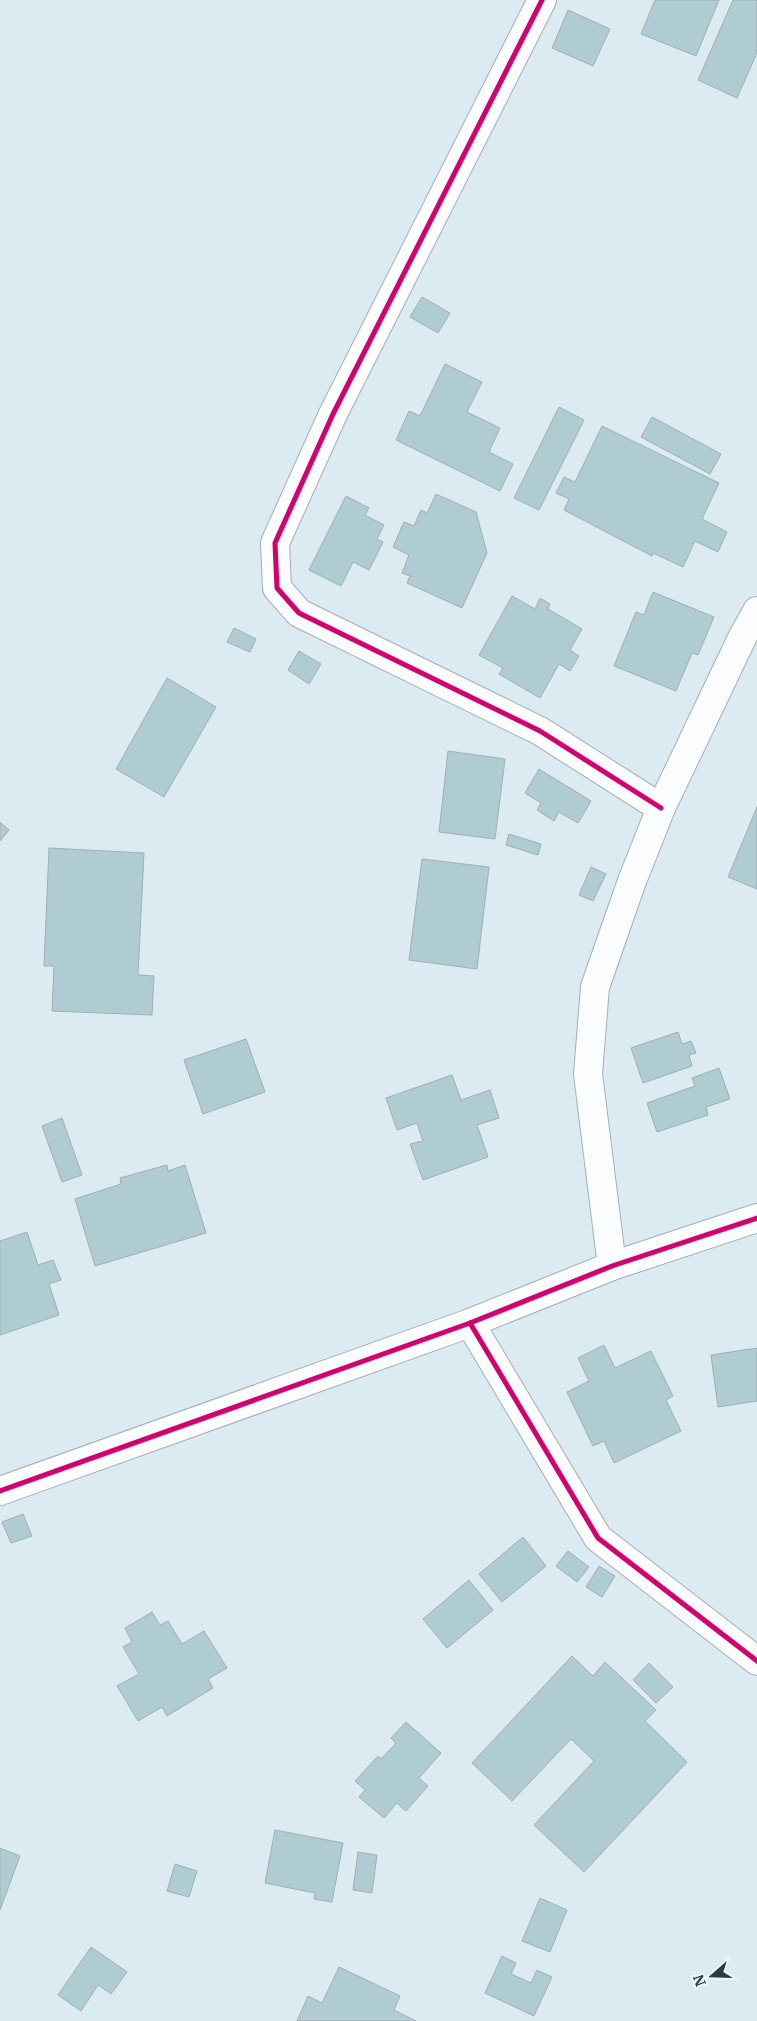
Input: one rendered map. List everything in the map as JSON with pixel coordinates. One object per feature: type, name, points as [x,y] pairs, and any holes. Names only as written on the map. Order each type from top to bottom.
[{"type":"street","points":[[542,0],[333,414],[275,543],[277,588],[299,613],[540,731],[661,808]]},
{"type":"street","points":[[612,1266],[588,1074],[595,987],[632,881],[661,808],[757,610]]},
{"type":"street","points":[[0,1491],[470,1324],[612,1266],[757,1218]]},
{"type":"street","points":[[470,1324],[598,1538],[757,1661]]},
{"type":"building","points":[[655,0],[719,0],[696,56],[641,34]]},
{"type":"building","points":[[733,0],[757,0],[757,53],[737,98],[698,80]]},
{"type":"building","points":[[568,10],[610,29],[593,66],[552,48]]},
{"type":"building","points":[[422,297],[450,313],[438,333],[410,317]]},
{"type":"building","points":[[445,364],[482,382],[467,412],[500,428],[489,452],[513,464],[500,491],[396,440],[409,411],[420,416]]},
{"type":"building","points":[[559,407],[584,420],[539,510],[514,498]]},
{"type":"building","points":[[652,417],[721,454],[710,474],[641,437]]},
{"type":"building","points":[[602,426],[719,483],[702,519],[727,532],[718,552],[695,541],[683,567],[653,553],[652,556],[564,510],[569,499],[556,493],[564,477],[575,482]]},
{"type":"building","points":[[436,494],[476,512],[487,553],[462,608],[407,583],[410,576],[402,573],[409,555],[393,547],[404,522],[414,526],[421,510],[427,513]]},
{"type":"building","points":[[346,496],[369,508],[365,515],[384,525],[377,539],[383,542],[369,570],[353,562],[341,586],[309,570]]},
{"type":"building","points":[[653,592],[714,617],[698,655],[692,653],[676,691],[614,666],[636,612],[644,615]]},
{"type":"building","points":[[512,596],[535,609],[540,598],[550,604],[548,609],[582,629],[570,650],[579,656],[570,671],[559,664],[540,698],[499,674],[503,668],[479,655]]},
{"type":"building","points":[[234,628],[256,639],[250,652],[227,642]]},
{"type":"building","points":[[299,651],[321,664],[309,684],[288,670]]},
{"type":"building","points":[[167,678],[216,707],[164,797],[116,769]]},
{"type":"building","points":[[448,751],[505,759],[495,839],[439,832]]},
{"type":"building","points":[[539,769],[591,801],[578,823],[559,812],[554,821],[537,810],[541,803],[525,793]]},
{"type":"building","points":[[757,807],[757,889],[728,877]]},
{"type":"building","points":[[0,822],[9,830],[0,841]]},
{"type":"building","points":[[509,834],[541,844],[538,855],[506,845]]},
{"type":"building","points":[[49,848],[144,853],[138,975],[154,976],[152,1015],[52,1011],[54,966],[44,966]]},
{"type":"building","points":[[422,859],[489,867],[477,969],[409,960]]},
{"type":"building","points":[[591,867],[606,874],[593,901],[579,895]]},
{"type":"building","points":[[678,1032],[682,1044],[691,1041],[696,1053],[689,1055],[692,1066],[643,1083],[631,1048]]},
{"type":"building","points":[[246,1039],[265,1092],[203,1114],[184,1060]]},
{"type":"building","points":[[719,1068],[730,1099],[706,1107],[708,1115],[657,1132],[647,1103],[695,1086],[692,1078]]},
{"type":"building","points":[[452,1075],[461,1100],[490,1090],[499,1118],[477,1125],[488,1157],[423,1180],[410,1144],[423,1141],[417,1123],[397,1130],[386,1098]]},
{"type":"building","points":[[62,1118],[82,1175],[62,1182],[42,1126]]},
{"type":"building","points":[[167,1165],[168,1171],[185,1165],[206,1233],[95,1266],[75,1199],[121,1184],[120,1178]]},
{"type":"building","points":[[27,1232],[38,1265],[53,1260],[61,1280],[49,1284],[59,1315],[0,1335],[0,1241]]},
{"type":"building","points":[[604,1345],[615,1368],[651,1351],[673,1396],[666,1400],[681,1431],[614,1463],[604,1441],[593,1446],[567,1392],[589,1381],[578,1358]]},
{"type":"building","points":[[757,1348],[757,1401],[718,1407],[711,1355]]},
{"type":"building","points":[[23,1514],[32,1536],[11,1543],[2,1522]]},
{"type":"building","points":[[523,1537],[546,1566],[502,1602],[479,1574]]},
{"type":"building","points":[[568,1551],[589,1567],[577,1582],[556,1566]]},
{"type":"building","points":[[599,1566],[615,1576],[602,1597],[586,1587]]},
{"type":"building","points":[[469,1580],[493,1610],[447,1648],[423,1619]]},
{"type":"building","points":[[152,1612],[160,1625],[168,1621],[182,1644],[204,1631],[227,1668],[208,1679],[213,1688],[167,1716],[162,1707],[138,1721],[117,1686],[139,1674],[123,1647],[132,1642],[125,1628]]},
{"type":"building","points":[[572,1656],[593,1676],[605,1662],[656,1710],[645,1721],[687,1762],[584,1872],[534,1825],[594,1761],[571,1739],[512,1801],[472,1763]]},
{"type":"building","points":[[649,1663],[673,1687],[656,1703],[633,1680]]},
{"type":"building","points":[[406,1722],[441,1753],[419,1778],[428,1786],[406,1811],[397,1803],[384,1818],[359,1797],[365,1790],[355,1781],[378,1756],[381,1759],[396,1743],[391,1738]]},
{"type":"building","points":[[275,1830],[343,1843],[332,1902],[314,1899],[315,1893],[265,1883]]},
{"type":"building","points":[[0,1848],[20,1856],[0,1910]]},
{"type":"building","points":[[358,1852],[377,1855],[372,1893],[353,1890]]},
{"type":"building","points":[[175,1864],[197,1871],[189,1897],[167,1891]]},
{"type":"building","points":[[540,1898],[567,1910],[550,1952],[522,1941]]},
{"type":"building","points":[[91,1947],[127,1972],[111,1994],[98,1985],[81,2011],[58,1995]]},
{"type":"building","points":[[502,1956],[516,1963],[511,1974],[531,1983],[537,1970],[552,1977],[534,2016],[485,1993]]},
{"type":"building","points":[[339,1967],[400,1996],[394,2010],[416,2021],[297,2021],[308,1996],[322,2003]]},
{"type":"cycle path","points":[[542,0],[333,414],[275,543],[277,588],[299,613],[540,731],[661,808]]},
{"type":"cycle path","points":[[0,1491],[470,1323],[612,1266],[757,1218]]},
{"type":"cycle path","points":[[470,1323],[598,1538],[757,1661]]}]
